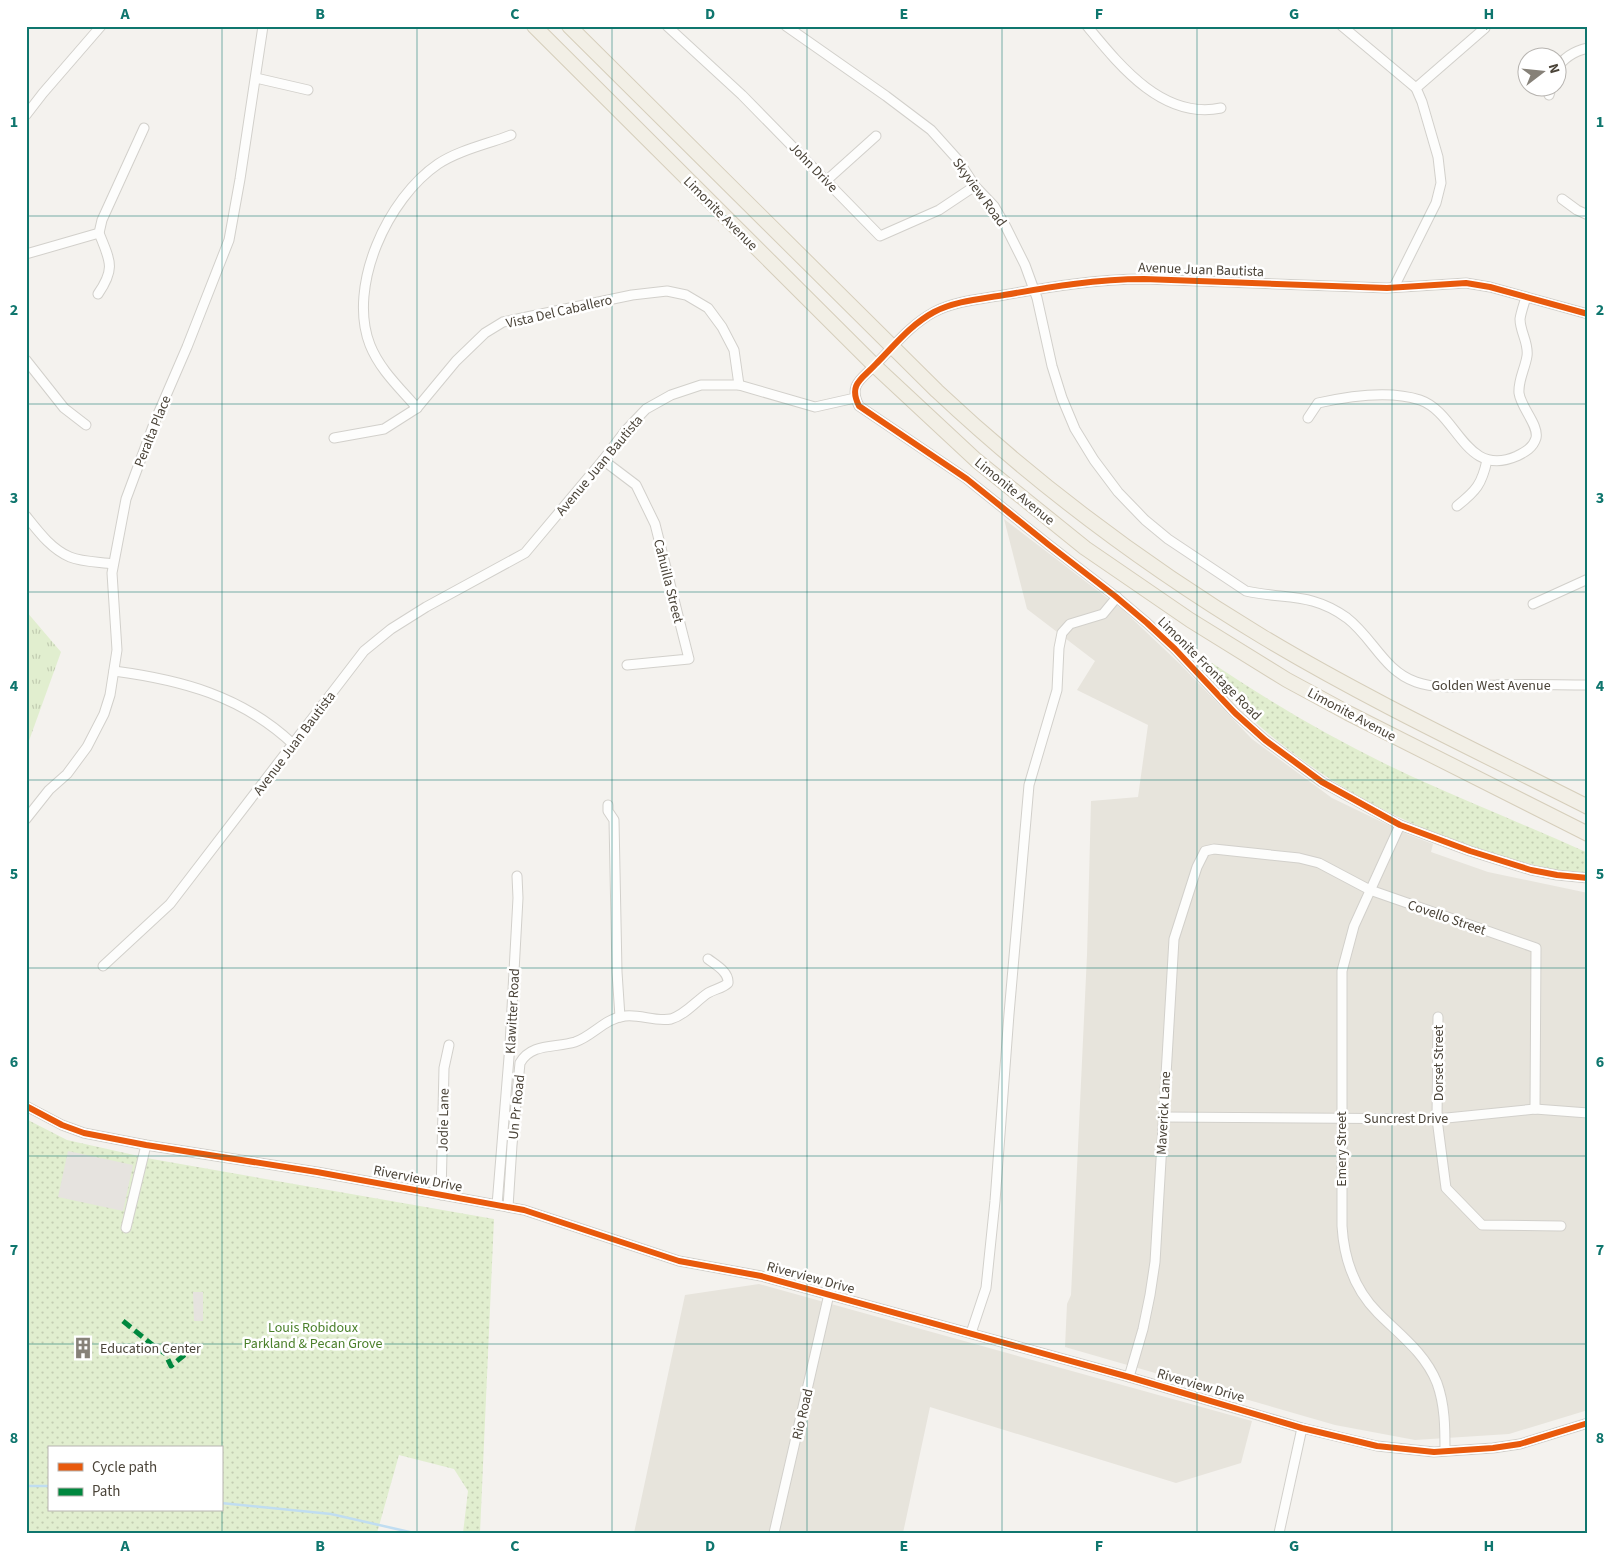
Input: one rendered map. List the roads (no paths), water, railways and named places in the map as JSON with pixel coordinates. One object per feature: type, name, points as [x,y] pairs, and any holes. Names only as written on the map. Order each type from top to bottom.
[{"type":"main road","name":"Limonite Avenue","points":[[534,26],[875,366],[976,460],[1085,548],[1190,620],[1287,680],[1588,834]]},
{"type":"main road","name":"Limonite Avenue","points":[[569,26],[891,347],[974,426],[1083,514],[1202,599],[1264,638],[1331,676],[1588,807]]},
{"type":"street","points":[[26,115],[101,26]]},
{"type":"street","name":"Peralta Place","points":[[26,819],[49,790],[67,774],[87,747],[104,714],[110,695],[117,641],[113,602],[113,564],[126,499],[155,421],[187,347],[229,240],[263,26]]},
{"type":"street","name":"John Drive","points":[[667,26],[742,95],[880,236],[939,210],[975,186]]},
{"type":"street","name":"Skyview Road","points":[[786,26],[878,90],[930,130],[958,160],[975,186],[994,206],[1025,265],[1034,290],[1052,366],[1062,398],[1075,429]]},
{"type":"street","points":[[1087,26],[1117,60],[1161,99],[1194,109],[1211,110],[1221,108]]},
{"type":"street","points":[[1342,26],[1416,88],[1438,157],[1441,183],[1436,204],[1394,288]]},
{"type":"street","points":[[1416,88],[1485,28]]},
{"type":"street","points":[[1566,58],[1573,53],[1588,48]]},
{"type":"street","points":[[256,78],[308,90]]},
{"type":"street","points":[[98,294],[107,282],[110,267],[99,234],[102,220],[144,128]]},
{"type":"street","points":[[417,408],[382,369],[370,344],[363,314],[364,288],[372,259],[392,213],[421,177],[440,163],[456,155],[512,135]]},
{"type":"street","points":[[827,180],[876,136]]},
{"type":"street","points":[[1562,199],[1577,210],[1588,215]]},
{"type":"street","points":[[26,254],[99,234]]},
{"type":"street","name":"Avenue Juan Bautista","points":[[103,966],[170,904],[364,651],[391,629],[426,607],[524,553],[626,430],[646,409],[671,395],[701,385],[738,385],[815,407],[855,398],[856,386],[862,377],[875,366],[907,331],[920,321],[946,307],[1034,290],[1104,280],[1144,278],[1394,288],[1466,283],[1490,287],[1588,314]]},
{"type":"street","name":"Vista Del Caballero","points":[[334,438],[384,429],[417,408],[456,361],[485,333],[503,322],[632,295],[667,291],[686,295],[708,308],[722,327],[734,350],[738,385]]},
{"type":"street","points":[[1308,418],[1318,404],[1342,398],[1373,395],[1406,396],[1422,400],[1437,411],[1468,446],[1479,456],[1487,460],[1512,458],[1526,452],[1532,446],[1536,437],[1535,427],[1521,402],[1519,391],[1520,378],[1527,358],[1527,346],[1520,320],[1526,297]]},
{"type":"street","points":[[26,360],[64,408],[86,425]]},
{"type":"street","name":"Limonite Frontage Road","points":[[855,398],[859,406],[967,479],[1048,546],[1117,598],[1170,644],[1235,713],[1265,740],[1322,782],[1400,825],[1470,851],[1531,870],[1588,878]]},
{"type":"street","name":"Golden West Avenue","points":[[1075,429],[1094,460],[1118,492],[1168,539],[1246,591],[1303,598],[1332,609],[1348,619],[1360,630],[1392,669],[1409,679],[1431,686],[1588,685]]},
{"type":"street","name":"Cahuilla Street","points":[[603,460],[636,485],[655,524],[689,660],[626,665]]},
{"type":"street","points":[[1457,506],[1474,493],[1481,483],[1487,460]]},
{"type":"street","points":[[26,516],[42,536],[55,548],[70,557],[113,564]]},
{"type":"street","points":[[1533,604],[1588,578]]},
{"type":"street","points":[[971,1333],[986,1288],[995,1201],[1029,785],[1057,690],[1059,648],[1062,632],[1070,624],[1103,614],[1117,598]]},
{"type":"street","points":[[114,671],[184,683],[226,698],[271,724],[293,744]]},
{"type":"street","points":[[608,805],[608,811],[614,820],[617,972],[620,1017]]},
{"type":"street","name":"Emery Street","points":[[1400,825],[1354,926],[1342,971],[1342,1226],[1347,1261],[1353,1277],[1365,1297],[1376,1311],[1422,1356],[1433,1375],[1443,1406],[1446,1451]]},
{"type":"street","name":"Covello Street","points":[[1205,851],[1214,849],[1299,858],[1319,863],[1370,890],[1536,948],[1535,1109]]},
{"type":"street","name":"Maverick Lane","points":[[1130,1377],[1143,1329],[1154,1270],[1174,939],[1197,867],[1205,851]]},
{"type":"street","name":"Klawitter Road","points":[[497,1205],[509,1058],[518,898],[517,876]]},
{"type":"street","name":"Un Pr Road","points":[[508,1207],[512,1145],[522,1060],[525,1054],[534,1050],[576,1042],[606,1023],[620,1017],[635,1016],[661,1020],[672,1019],[708,993],[728,983],[729,977],[726,973],[708,959]]},
{"type":"street","name":"Dorset Street","points":[[1438,1017],[1437,1119],[1446,1188],[1482,1224],[1561,1226]]},
{"type":"street","name":"Jodie Lane","points":[[441,1195],[444,1068],[449,1045]]},
{"type":"street","points":[[509,1058],[522,1060]]},
{"type":"street","name":"Riverview Drive","points":[[26,1106],[62,1125],[84,1133],[146,1145],[317,1172],[524,1210],[678,1261],[761,1276],[1130,1377],[1302,1428],[1377,1446],[1402,1450],[1446,1451],[1493,1448],[1520,1444],[1588,1423]]},
{"type":"street","name":"Suncrest Drive","points":[[1163,1117],[1437,1119],[1535,1109],[1588,1113]]},
{"type":"street","points":[[126,1228],[146,1145]]},
{"type":"street","name":"Rio Road","points":[[774,1533],[829,1294]]},
{"type":"street","points":[[1279,1533],[1302,1428]]},
{"type":"waterway","points":[[26,1486],[48,1486]]},
{"type":"waterway","points":[[222,1503],[331,1514],[414,1533]]},
{"type":"place","name":"Education Center","points":[[83,1348]]},
{"type":"park label","name":"Louis Robidoux Parkland & Pecan Grove","points":[[313,1335]]}]
